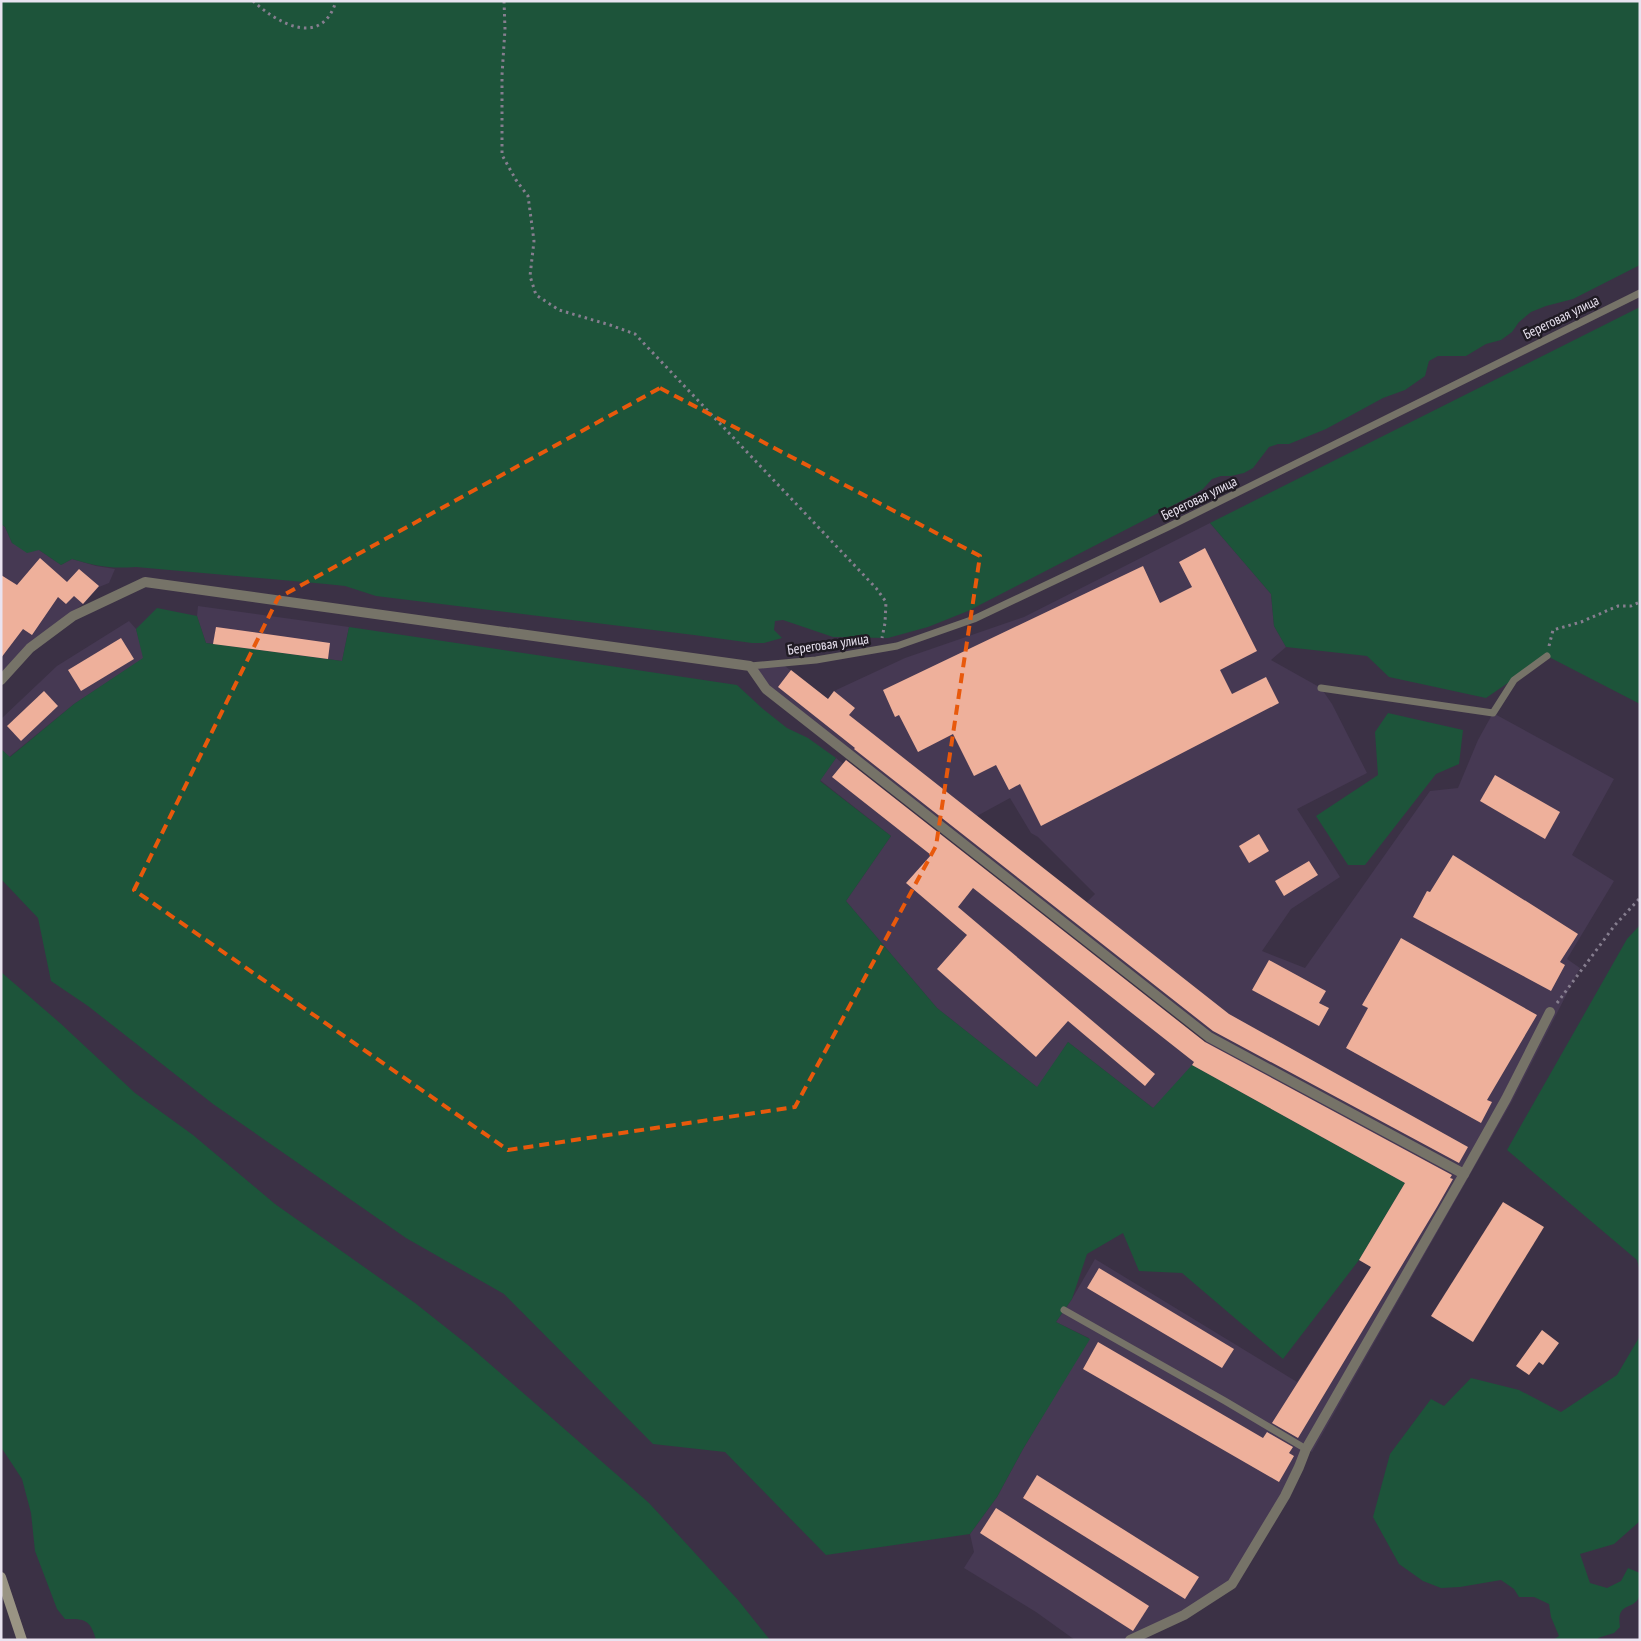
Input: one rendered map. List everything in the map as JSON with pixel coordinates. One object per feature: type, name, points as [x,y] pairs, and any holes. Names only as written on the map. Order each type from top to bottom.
[{"type":"street","points":[[1,680],[30,648],[72,616],[145,582],[750,666],[766,689],[1209,1037],[1464,1174]]},
{"type":"street","points":[[1130,1640],[1184,1615],[1232,1584],[1285,1496],[1306,1449],[1506,1099],[1550,1012]]},
{"type":"street","points":[[1,1577],[22,1640]]},
{"type":"lane","name":"Береговая улица","points":[[750,666],[816,660],[897,646],[974,620],[1168,527],[1640,293]]},
{"type":"lane","points":[[1321,688],[1493,712],[1514,680],[1547,656]]},
{"type":"lane","points":[[1064,1310],[1306,1449]]},
{"type":"path","points":[[253,1],[283,22],[301,29],[318,27],[333,11],[336,1]]},
{"type":"path","points":[[504,1],[502,155],[516,180],[528,196],[534,241],[530,276],[536,295],[559,310],[635,334],[876,588],[886,602],[883,636],[877,649]]},
{"type":"path","points":[[1547,656],[1553,630],[1581,622],[1618,606],[1632,606],[1640,602]]},
{"type":"path","points":[[1550,1012],[1615,925],[1640,898]]},
{"type":"highlighted area","points":[[660,388],[980,556],[936,846],[795,1107],[508,1150],[134,890],[278,598]]},
{"type":"shaded area","points":[[1210,523],[1271,594],[1274,626],[1286,647],[1271,660],[1321,688],[1332,704],[1367,773],[1297,809],[1340,877],[1291,909],[1262,951],[1305,968],[1430,791],[1458,788],[1478,740],[1493,713],[1614,779],[1572,855],[1614,881],[1567,959],[1580,968],[1512,1101],[1312,1452],[1306,1449],[1232,1584],[1130,1640],[1075,1640],[1036,1612],[964,1568],[974,1552],[970,1534],[997,1497],[1023,1449],[1089,1338],[1056,1322],[1095,1259],[1297,1382],[1371,1267],[1153,1108],[1068,1042],[1038,1088],[937,1008],[846,901],[891,836],[820,780],[836,758],[1198,1043],[1204,1044],[1208,1037],[766,689],[750,666],[781,663],[828,699],[834,691],[905,658],[1024,617]],"holes":[[[1010,798],[1031,833],[1038,837],[1095,894],[1087,902],[977,816]]]},
{"type":"shaded area","points":[[1,524],[5,527],[12,543],[39,550],[61,565],[72,559],[115,569],[109,583],[99,587],[83,604],[24,650],[1,675]]},
{"type":"shaded area","points":[[198,606],[349,627],[342,661],[206,643],[197,616]]},
{"type":"shaded area","points":[[129,621],[136,629],[144,658],[74,704],[9,757],[1,749],[1,719],[57,666]]},
{"type":"green space","points":[[1,1],[1640,1],[1640,265],[1573,299],[1531,312],[1519,322],[1512,332],[1501,340],[1486,344],[1466,356],[1438,356],[1429,361],[1425,376],[1405,390],[1383,398],[1326,429],[1289,444],[1278,444],[1269,447],[1253,468],[1244,473],[1212,479],[1203,489],[1193,495],[968,611],[928,627],[888,638],[833,637],[783,620],[775,621],[774,630],[782,638],[764,643],[752,643],[376,596],[345,586],[136,567],[110,567],[72,559],[61,565],[39,550],[27,553],[12,543],[5,527],[1,524]]},
{"type":"green space","points":[[1640,307],[1640,704],[1547,656],[1486,698],[1389,677],[1367,656],[1286,647],[1274,626],[1271,594],[1210,523]]},
{"type":"green space","points":[[157,608],[197,616],[206,643],[342,661],[349,627],[737,685],[787,728],[808,738],[836,758],[820,781],[891,836],[846,901],[937,1008],[1037,1087],[1068,1042],[1153,1108],[1192,1065],[1405,1183],[1359,1260],[1283,1359],[1182,1273],[1139,1271],[1123,1233],[1087,1254],[1072,1299],[1056,1322],[1090,1339],[1023,1449],[997,1497],[970,1534],[826,1555],[725,1452],[653,1444],[504,1294],[406,1238],[213,1104],[88,1006],[51,981],[38,918],[1,879],[1,749],[10,757],[74,704],[143,658],[136,629]]},
{"type":"green space","points":[[1388,713],[1463,730],[1459,764],[1436,774],[1365,865],[1348,865],[1316,816],[1378,775],[1375,732]]},
{"type":"green space","points":[[1640,925],[1640,1271],[1637,1260],[1507,1150],[1627,939]]},
{"type":"green space","points":[[1,972],[60,1023],[135,1093],[193,1135],[275,1204],[415,1303],[468,1345],[649,1503],[738,1600],[770,1640],[96,1640],[89,1624],[82,1620],[65,1619],[57,1609],[35,1551],[31,1513],[22,1479],[1,1447]]},
{"type":"green space","points":[[1640,1336],[1640,1521],[1614,1544],[1580,1554],[1590,1583],[1607,1588],[1621,1581],[1628,1568],[1640,1573],[1639,1597],[1620,1613],[1620,1627],[1614,1633],[1598,1638],[1599,1640],[1553,1640],[1559,1636],[1551,1617],[1549,1604],[1534,1597],[1519,1597],[1514,1589],[1501,1580],[1460,1587],[1441,1588],[1423,1581],[1399,1564],[1373,1517],[1390,1454],[1431,1399],[1444,1406],[1471,1378],[1519,1390],[1561,1412],[1617,1375]]},
{"type":"building","points":[[1205,548],[1257,651],[1220,670],[1232,694],[1266,677],[1279,703],[1041,826],[1020,784],[1009,790],[996,765],[974,776],[953,734],[918,752],[899,715],[895,717],[883,690],[1143,566],[1160,603],[1192,587],[1179,562]]},
{"type":"building","points":[[40,558],[67,582],[79,569],[99,586],[83,604],[74,596],[66,604],[58,597],[32,635],[23,629],[1,658],[1,575],[17,585]]},
{"type":"building","points":[[216,627],[330,643],[328,659],[213,644]]},
{"type":"building","points":[[121,638],[134,659],[81,691],[68,670]]},
{"type":"building","points":[[791,670],[828,699],[834,691],[855,708],[849,715],[1229,1014],[1468,1147],[1459,1163],[1213,1031],[778,687]]},
{"type":"building","points":[[44,691],[58,706],[21,741],[7,726]]},
{"type":"building","points":[[846,760],[1205,1042],[1452,1175],[1450,1178],[1453,1179],[1437,1207],[1298,1438],[1272,1423],[1371,1267],[1359,1260],[1405,1183],[1192,1065],[1194,1062],[973,888],[958,907],[1155,1074],[1145,1086],[1068,1021],[1036,1057],[937,969],[967,935],[906,883],[931,855],[832,777]]},
{"type":"building","points":[[1495,775],[1560,812],[1545,839],[1480,801]]},
{"type":"building","points":[[1259,834],[1269,851],[1249,863],[1239,846]]},
{"type":"building","points":[[1453,855],[1578,934],[1560,962],[1565,965],[1551,991],[1413,917],[1427,891],[1430,892]]},
{"type":"building","points":[[1309,861],[1318,875],[1284,896],[1275,881]]},
{"type":"building","points":[[1401,938],[1537,1015],[1487,1100],[1492,1102],[1481,1123],[1346,1048],[1368,1008],[1362,1005]]},
{"type":"building","points":[[1269,960],[1326,991],[1319,1003],[1329,1008],[1319,1026],[1252,990]]},
{"type":"building","points":[[1503,1202],[1544,1227],[1473,1342],[1431,1316]]},
{"type":"building","points":[[1099,1268],[1234,1349],[1222,1368],[1087,1288]]},
{"type":"building","points":[[1542,1330],[1559,1343],[1543,1365],[1539,1362],[1529,1375],[1516,1366]]},
{"type":"building","points":[[1098,1342],[1263,1438],[1267,1432],[1293,1447],[1289,1453],[1294,1456],[1279,1482],[1083,1369]]},
{"type":"building","points":[[1037,1475],[1199,1577],[1185,1599],[1023,1498]]},
{"type":"building","points":[[996,1508],[1149,1606],[1133,1631],[980,1533]]}]
